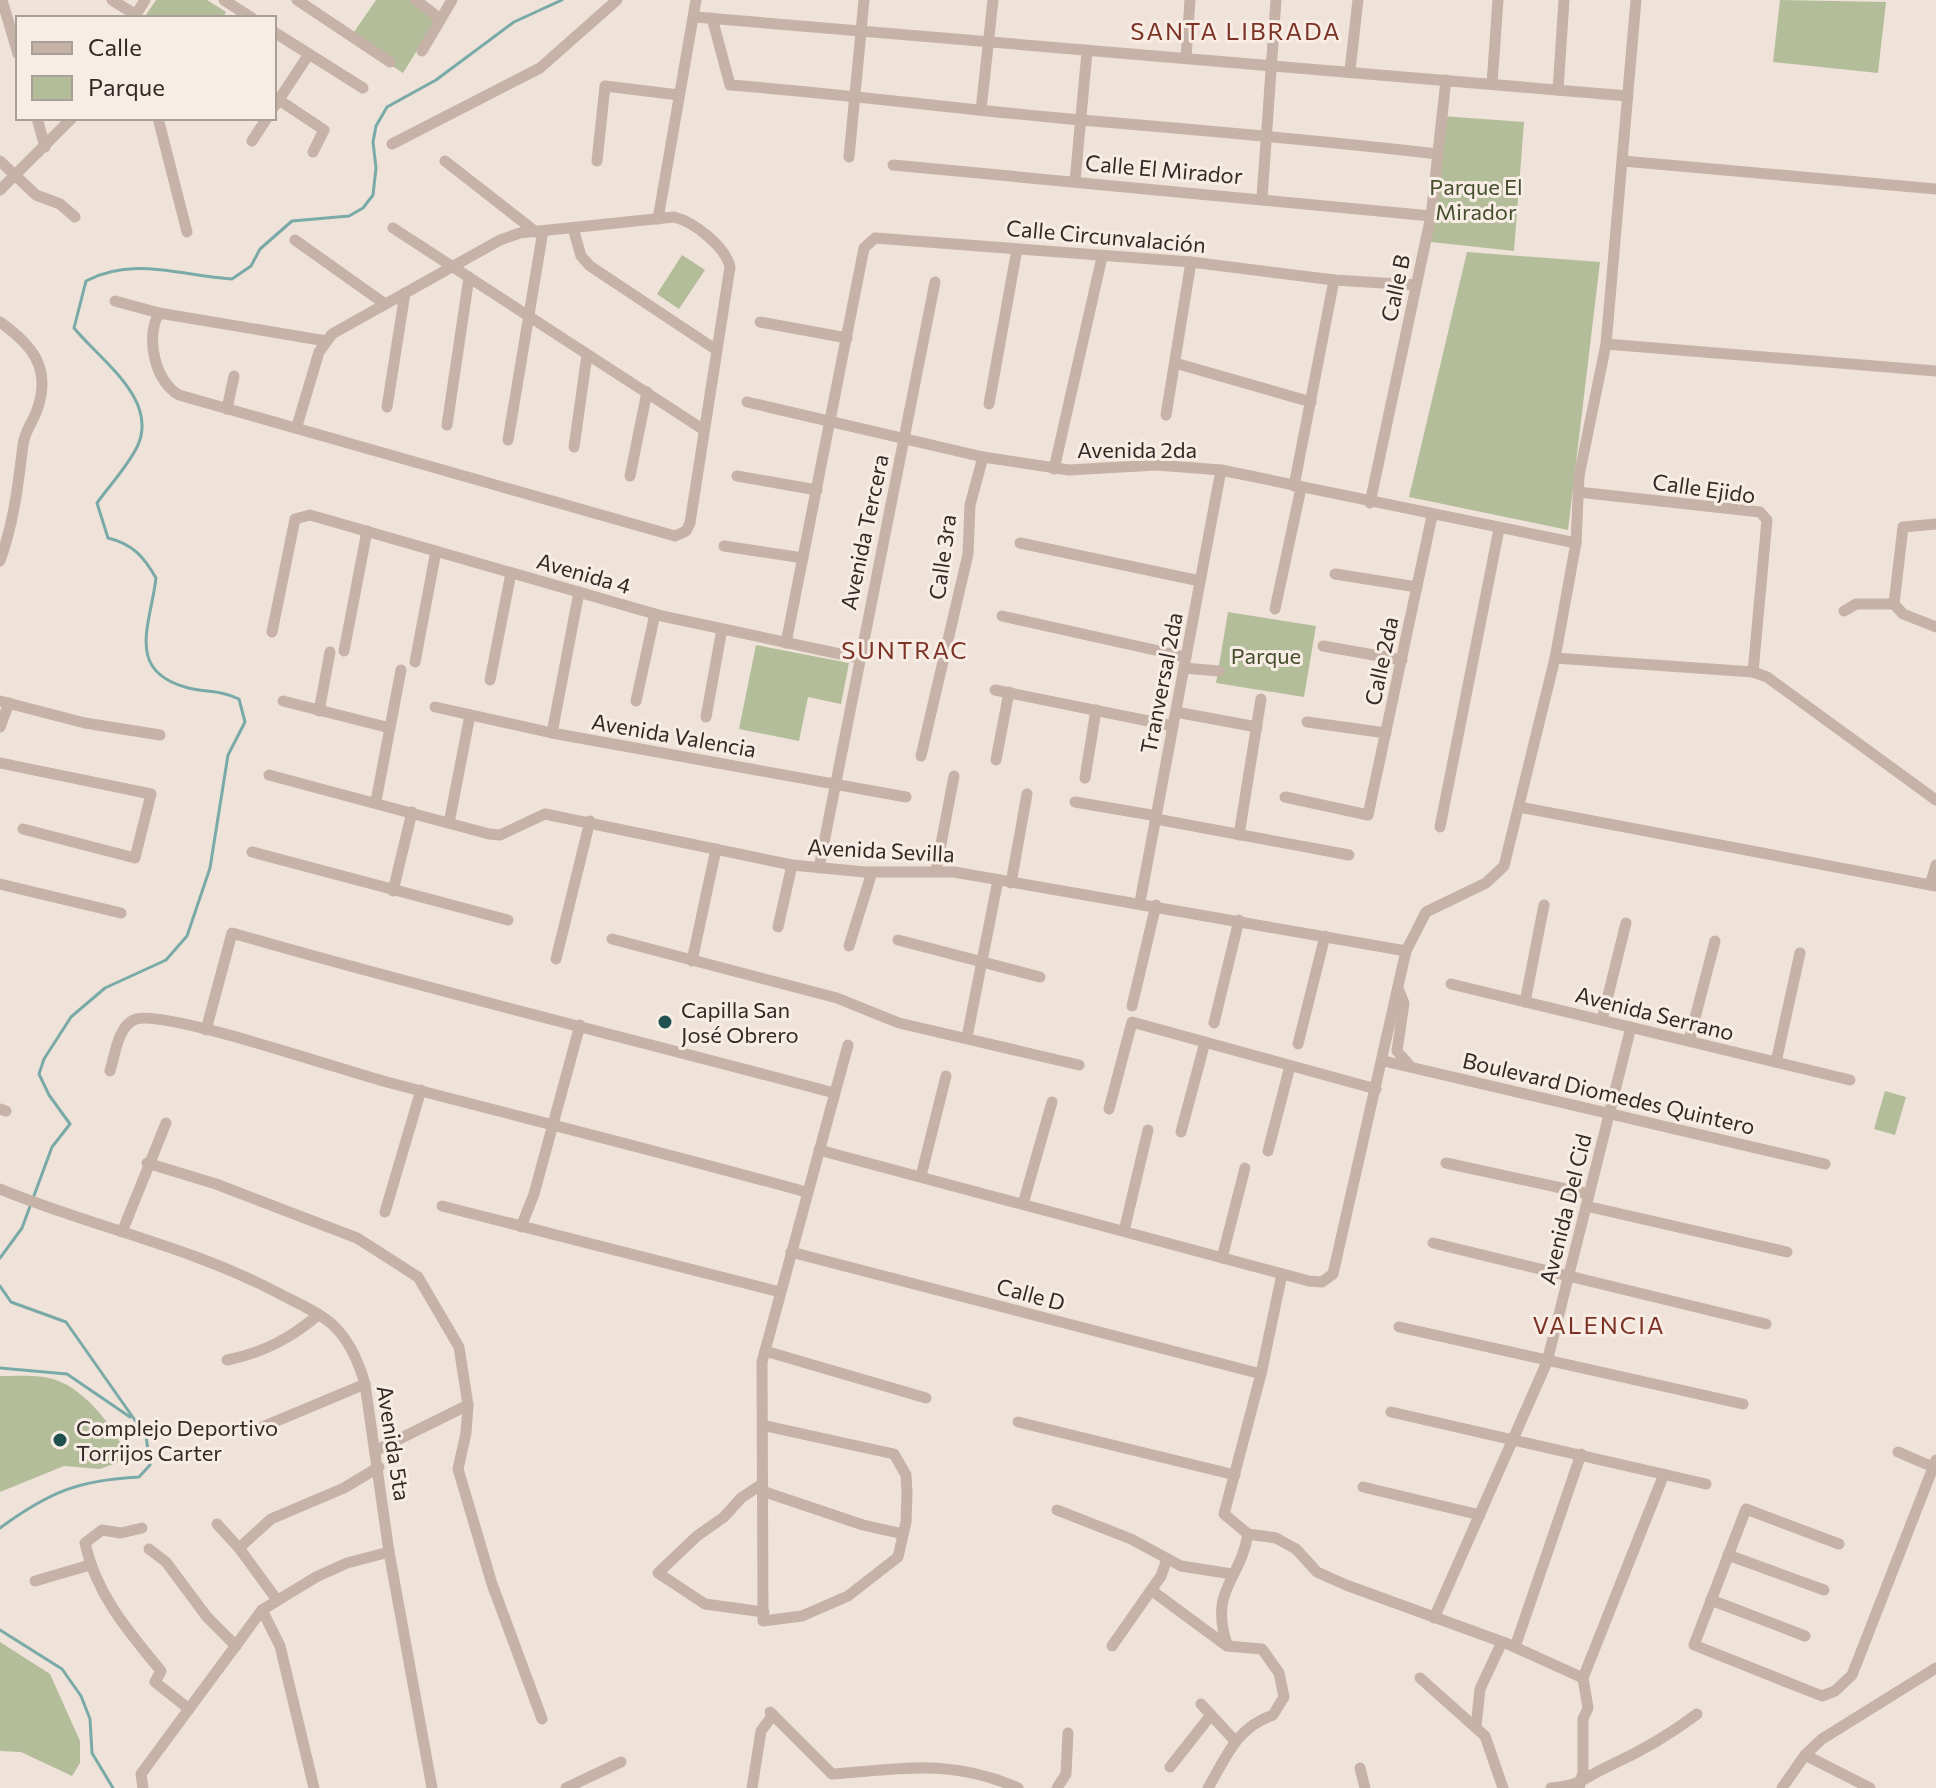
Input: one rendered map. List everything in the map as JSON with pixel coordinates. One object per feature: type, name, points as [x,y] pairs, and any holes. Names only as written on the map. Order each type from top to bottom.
[{"type":"street","points":[[2,0],[16,47]]},
{"type":"street","points":[[112,0],[135,16],[145,0]]},
{"type":"street","points":[[224,0],[249,16]]},
{"type":"street","points":[[298,0],[390,62]]},
{"type":"street","points":[[416,0],[439,18]]},
{"type":"street","points":[[422,51],[452,0]]},
{"type":"street","points":[[392,144],[540,68],[617,0]]},
{"type":"street","points":[[658,219],[696,0]]},
{"type":"street","points":[[849,157],[864,0]]},
{"type":"street","points":[[981,110],[993,0]]},
{"type":"street","points":[[1186,58],[1190,0]]},
{"type":"street","points":[[1262,198],[1276,0]]},
{"type":"street","points":[[1350,70],[1358,0]]},
{"type":"street","points":[[1492,84],[1498,0]]},
{"type":"street","points":[[1558,90],[1564,0]]},
{"type":"street","points":[[819,1150],[1282,1274],[1322,1282],[1333,1274],[1384,1061],[1406,951],[1426,912],[1486,883],[1504,866],[1555,658],[1576,543],[1578,492],[1606,344],[1636,0]]},
{"type":"street","points":[[695,17],[1087,52],[1271,63],[1628,96]]},
{"type":"street","points":[[712,18],[730,85],[854,94],[1081,120],[1266,134],[1438,154]]},
{"type":"street","points":[[276,33],[363,88]]},
{"type":"street","points":[[1075,181],[1087,52]]},
{"type":"street","points":[[309,54],[276,103],[324,130],[313,152]]},
{"type":"street","name":"Calle B","points":[[1370,503],[1431,216],[1446,80]]},
{"type":"street","points":[[597,161],[605,86],[679,95]]},
{"type":"street","points":[[38,120],[45,147]]},
{"type":"street","points":[[0,190],[70,120]]},
{"type":"street","points":[[159,120],[187,232]]},
{"type":"street","points":[[252,141],[266,120]]},
{"type":"street","points":[[0,161],[36,195],[60,204],[75,217]]},
{"type":"street","points":[[445,161],[540,231]]},
{"type":"street","points":[[1623,161],[1936,189]]},
{"type":"street","name":"Calle El Mirador","points":[[893,165],[1431,216]]},
{"type":"street","points":[[661,200],[674,217]]},
{"type":"street","points":[[159,313],[152,345],[167,385],[179,395],[297,426],[301,431],[675,536],[686,531],[690,523],[730,267],[728,259],[693,224],[674,217],[540,231],[500,240],[326,341],[297,426]]},
{"type":"street","points":[[393,228],[704,430]]},
{"type":"street","points":[[573,228],[581,256],[590,266],[715,349]]},
{"type":"street","points":[[508,440],[530,317],[540,231]]},
{"type":"street","name":"Calle Circunvalación","points":[[847,338],[864,248],[875,238],[1191,262],[1334,280],[1416,285]]},
{"type":"street","points":[[295,240],[385,304]]},
{"type":"street","points":[[989,404],[1017,249]]},
{"type":"street","points":[[1054,469],[1102,257]]},
{"type":"street","points":[[1166,415],[1191,262]]},
{"type":"street","points":[[447,425],[469,277]]},
{"type":"street","points":[[1275,609],[1334,280]]},
{"type":"street","name":"Avenida Tercera","points":[[819,868],[935,282]]},
{"type":"street","points":[[387,407],[405,293]]},
{"type":"street","points":[[115,301],[159,313],[326,341]]},
{"type":"street","points":[[0,322],[35,351],[42,378],[37,409],[23,442],[19,494],[0,561]]},
{"type":"street","points":[[760,322],[847,338],[786,643]]},
{"type":"street","points":[[1606,344],[1936,371]]},
{"type":"street","points":[[574,447],[587,355]]},
{"type":"street","points":[[1175,363],[1311,402]]},
{"type":"street","points":[[227,409],[234,376]]},
{"type":"street","points":[[630,476],[647,392]]},
{"type":"street","name":"Avenida 2da","points":[[747,402],[983,457],[1054,469],[1157,465],[1221,470],[1432,516],[1576,543]]},
{"type":"street","name":"Calle 3ra","points":[[921,756],[968,554],[970,505],[983,457]]},
{"type":"street","name":"Tranversal 2da","points":[[1140,902],[1221,470]]},
{"type":"street","points":[[737,476],[817,490]]},
{"type":"street","name":"Calle Ejido","points":[[1578,492],[1760,512],[1767,520],[1753,672]]},
{"type":"street","name":"Avenida 4","points":[[272,632],[295,519],[301,514],[655,614],[859,658]]},
{"type":"street","name":"Calle 2da","points":[[1285,797],[1368,815],[1432,516]]},
{"type":"street","points":[[1894,604],[1903,527],[1936,524]]},
{"type":"street","points":[[1440,827],[1499,529]]},
{"type":"street","points":[[344,651],[367,531]]},
{"type":"street","points":[[1020,543],[1200,581]]},
{"type":"street","points":[[724,546],[803,558]]},
{"type":"street","points":[[415,662],[436,551]]},
{"type":"street","points":[[490,680],[511,573]]},
{"type":"street","points":[[1335,574],[1417,587]]},
{"type":"street","points":[[552,733],[579,592]]},
{"type":"street","points":[[1844,611],[1856,604],[1894,604],[1903,614],[1936,627]]},
{"type":"street","points":[[636,701],[655,614]]},
{"type":"street","points":[[1002,616],[1219,671]]},
{"type":"street","points":[[706,717],[722,629]]},
{"type":"street","points":[[1323,646],[1402,660]]},
{"type":"street","points":[[319,711],[330,652]]},
{"type":"street","points":[[1555,658],[1753,672],[1767,677],[1936,800]]},
{"type":"street","points":[[376,801],[401,670]]},
{"type":"street","points":[[995,690],[1173,726]]},
{"type":"street","points":[[996,760],[1009,692]]},
{"type":"street","points":[[1239,835],[1261,699]]},
{"type":"street","points":[[283,701],[390,728]]},
{"type":"street","points":[[0,727],[4,702],[85,723],[160,735]]},
{"type":"street","name":"Avenida Valencia","points":[[435,707],[552,733],[906,797]]},
{"type":"street","points":[[1085,778],[1096,710]]},
{"type":"street","points":[[1176,712],[1257,727]]},
{"type":"street","points":[[449,823],[470,715]]},
{"type":"street","points":[[1307,722],[1386,733]]},
{"type":"street","points":[[0,763],[151,794],[135,858],[23,829]]},
{"type":"street","name":"Avenida Sevilla","points":[[269,775],[500,835],[545,814],[792,865],[872,872],[936,870],[1140,902],[1406,951]]},
{"type":"street","points":[[936,870],[954,776]]},
{"type":"street","points":[[967,1037],[980,963],[1027,794]]},
{"type":"street","points":[[1075,802],[1349,855]]},
{"type":"street","points":[[1519,807],[1933,886],[1936,865]]},
{"type":"street","points":[[393,891],[412,812]]},
{"type":"street","points":[[556,959],[590,821]]},
{"type":"street","points":[[692,961],[716,849]]},
{"type":"street","points":[[252,852],[508,920]]},
{"type":"street","points":[[778,927],[792,865]]},
{"type":"street","points":[[849,946],[872,872]]},
{"type":"street","points":[[0,884],[121,913]]},
{"type":"street","points":[[1132,1006],[1156,905]]},
{"type":"street","points":[[1525,1002],[1544,905]]},
{"type":"street","points":[[1214,1023],[1239,920]]},
{"type":"street","points":[[1602,1020],[1626,923]]},
{"type":"street","points":[[206,1030],[232,933],[415,986],[580,1025],[834,1093]]},
{"type":"street","points":[[1298,1044],[1325,936]]},
{"type":"street","points":[[612,939],[837,998],[899,1023],[1079,1065]]},
{"type":"street","points":[[898,940],[1040,977]]},
{"type":"street","points":[[1689,1041],[1715,941]]},
{"type":"street","points":[[1776,1062],[1800,953]]},
{"type":"street","name":"Avenida Serrano","points":[[1451,984],[1850,1080]]},
{"type":"street","points":[[1398,990],[1404,1003],[1397,1051],[1411,1067]]},
{"type":"street","points":[[110,1071],[123,1029],[133,1020],[146,1018],[206,1030],[806,1192]]},
{"type":"street","points":[[1109,1109],[1132,1022],[1376,1089]]},
{"type":"street","points":[[521,1227],[580,1025]]},
{"type":"street","name":"Avenida Del Cid","points":[[1434,1618],[1547,1362],[1631,1027]]},
{"type":"street","points":[[1181,1132],[1205,1042]]},
{"type":"street","points":[[762,1425],[894,1454],[906,1475],[903,1534],[898,1557],[848,1596],[802,1616],[763,1621],[762,1425],[765,1351],[848,1045]]},
{"type":"street","name":"Boulevard Diomedes Quintero","points":[[1384,1061],[1825,1164]]},
{"type":"street","points":[[1268,1151],[1290,1066]]},
{"type":"street","points":[[921,1176],[946,1076]]},
{"type":"street","points":[[385,1212],[421,1090]]},
{"type":"street","points":[[1023,1204],[1052,1102]]},
{"type":"street","points":[[122,1232],[147,1163],[166,1123]]},
{"type":"street","points":[[1124,1231],[1148,1130]]},
{"type":"street","points":[[147,1163],[216,1184],[357,1238],[418,1277],[459,1347],[468,1405],[458,1469],[492,1584],[542,1719]]},
{"type":"street","points":[[1446,1163],[1787,1252]]},
{"type":"street","points":[[1222,1258],[1245,1168]]},
{"type":"street","name":"Avenida 5ta","points":[[2,1190],[258,1282],[333,1324],[344,1338],[358,1361],[365,1384],[377,1450],[389,1552],[432,1788]]},
{"type":"street","points":[[442,1206],[780,1292]]},
{"type":"street","points":[[1433,1243],[1766,1324]]},
{"type":"street","name":"Calle D","points":[[791,1252],[1261,1374]]},
{"type":"street","points":[[1282,1274],[1261,1374],[1224,1514],[1248,1534],[1276,1538],[1296,1549],[1317,1572],[1515,1647],[1583,1678]]},
{"type":"street","points":[[227,1360],[278,1343],[318,1315]]},
{"type":"street","points":[[1399,1327],[1743,1404]]},
{"type":"street","points":[[765,1351],[926,1398]]},
{"type":"street","points":[[248,1433],[365,1384]]},
{"type":"street","points":[[377,1450],[468,1405]]},
{"type":"street","points":[[1391,1412],[1706,1484]]},
{"type":"street","points":[[1018,1422],[1235,1475]]},
{"type":"street","points":[[1839,1544],[1746,1509],[1694,1642],[1698,1649],[1822,1696],[1835,1691],[1852,1675],[1935,1464],[1898,1452]]},
{"type":"street","points":[[1515,1647],[1581,1454]]},
{"type":"street","points":[[239,1548],[271,1519],[344,1488],[379,1467]]},
{"type":"street","points":[[1579,1787],[1583,1772],[1580,1763],[1583,1719],[1588,1708],[1583,1678],[1664,1474]]},
{"type":"street","points":[[1363,1487],[1480,1515]]},
{"type":"street","points":[[764,1612],[705,1604],[658,1573],[697,1536],[724,1517],[741,1498],[762,1488],[863,1525],[903,1534]]},
{"type":"street","points":[[1057,1510],[1131,1539],[1191,1569],[1232,1574]]},
{"type":"street","points":[[217,1524],[277,1600]]},
{"type":"street","points":[[142,1528],[121,1533],[102,1530],[85,1543],[90,1565],[96,1583],[124,1626],[161,1671],[155,1682],[189,1709]]},
{"type":"street","points":[[1227,1646],[1219,1609],[1225,1584],[1244,1556],[1248,1534]]},
{"type":"street","points":[[149,1549],[166,1562],[207,1617],[236,1646]]},
{"type":"street","points":[[143,1788],[141,1774],[262,1610],[347,1563],[389,1552]]},
{"type":"street","points":[[1728,1555],[1824,1590]]},
{"type":"street","points":[[1112,1646],[1151,1590],[1167,1559]]},
{"type":"street","points":[[35,1581],[90,1565]]},
{"type":"street","points":[[1151,1590],[1227,1646],[1262,1649],[1279,1673],[1284,1697],[1273,1715],[1251,1723],[1235,1741],[1208,1788]]},
{"type":"street","points":[[1711,1600],[1805,1636]]},
{"type":"street","points":[[262,1610],[280,1646],[314,1788]]},
{"type":"street","points":[[1476,1727],[1480,1689],[1502,1642]]},
{"type":"street","points":[[1782,1788],[1805,1755],[1822,1739],[1936,1668]]},
{"type":"street","points":[[1420,1678],[1485,1736],[1503,1788]]},
{"type":"street","points":[[1201,1704],[1235,1741]]},
{"type":"street","points":[[752,1788],[761,1731],[771,1713],[832,1774],[935,1765],[991,1776],[1018,1788]]},
{"type":"street","points":[[1551,1788],[1579,1787],[1663,1740],[1697,1714]]},
{"type":"street","points":[[1170,1767],[1211,1715]]},
{"type":"street","points":[[1057,1788],[1066,1774],[1068,1733]]},
{"type":"street","points":[[1805,1755],[1870,1788]]},
{"type":"street","points":[[566,1788],[621,1762]]},
{"type":"street","points":[[1360,1768],[1365,1788]]},
{"type":"green space","points":[[156,0],[207,0],[226,12],[224,16],[145,16]]},
{"type":"green space","points":[[376,0],[410,0],[436,20],[403,73],[350,38]]},
{"type":"green space","points":[[1780,0],[1886,2],[1878,73],[1773,62]]},
{"type":"green space","name":"Parque El Mirador","points":[[1442,116],[1524,122],[1514,251],[1431,242]]},
{"type":"green space","points":[[1467,252],[1600,262],[1568,530],[1409,497]]},
{"type":"green space","points":[[682,255],[705,270],[679,309],[657,294]]},
{"type":"green space","name":"Parque","points":[[1228,612],[1316,626],[1304,697],[1216,683]]},
{"type":"green space","points":[[756,645],[849,663],[841,704],[808,697],[799,741],[739,729]]},
{"type":"green space","points":[[1885,1091],[1906,1097],[1895,1135],[1874,1129]]},
{"type":"green space","name":"Complejo Deportivo Torrijos Carter","points":[[0,1376],[50,1378],[67,1385],[87,1400],[113,1430],[125,1451],[122,1461],[100,1469],[64,1466],[0,1492]]},
{"type":"green space","points":[[0,1642],[50,1674],[80,1741],[80,1763],[72,1776],[21,1752],[0,1751]]},
{"type":"waterway","points":[[0,1258],[22,1228],[52,1147],[70,1124],[49,1095],[39,1074],[44,1059],[71,1017],[105,988],[166,960],[187,936],[210,868],[228,755],[245,722],[239,699],[185,687],[166,679],[154,669],[148,657],[147,628],[156,578],[137,552],[108,538],[97,503],[137,447],[142,430],[141,413],[124,382],[74,328],[86,281],[104,274],[140,269],[232,279],[251,266],[260,249],[292,221],[349,216],[363,208],[373,195],[376,168],[373,142],[376,126],[387,107],[436,80],[514,22],[562,0]]},
{"type":"waterway","points":[[0,1286],[11,1302],[66,1322],[146,1436],[150,1465],[139,1477],[99,1481],[65,1490],[34,1505],[0,1528]]},
{"type":"waterway","points":[[0,1368],[67,1374],[130,1417]]},
{"type":"waterway","points":[[0,1630],[62,1669],[81,1696],[90,1719],[92,1753],[113,1788]]},
{"type":"place","name":"Capilla San José Obrero","points":[[665,1022]]},
{"type":"place","name":"Complejo Deportivo Torrijos Carter","points":[[60,1440]]},
{"type":"district","name":"SANTA LIBRADA","points":[[1236,30]]},
{"type":"district","name":"SUNTRAC","points":[[905,649]]},
{"type":"district","name":"VALENCIA","points":[[1599,1324]]}]
